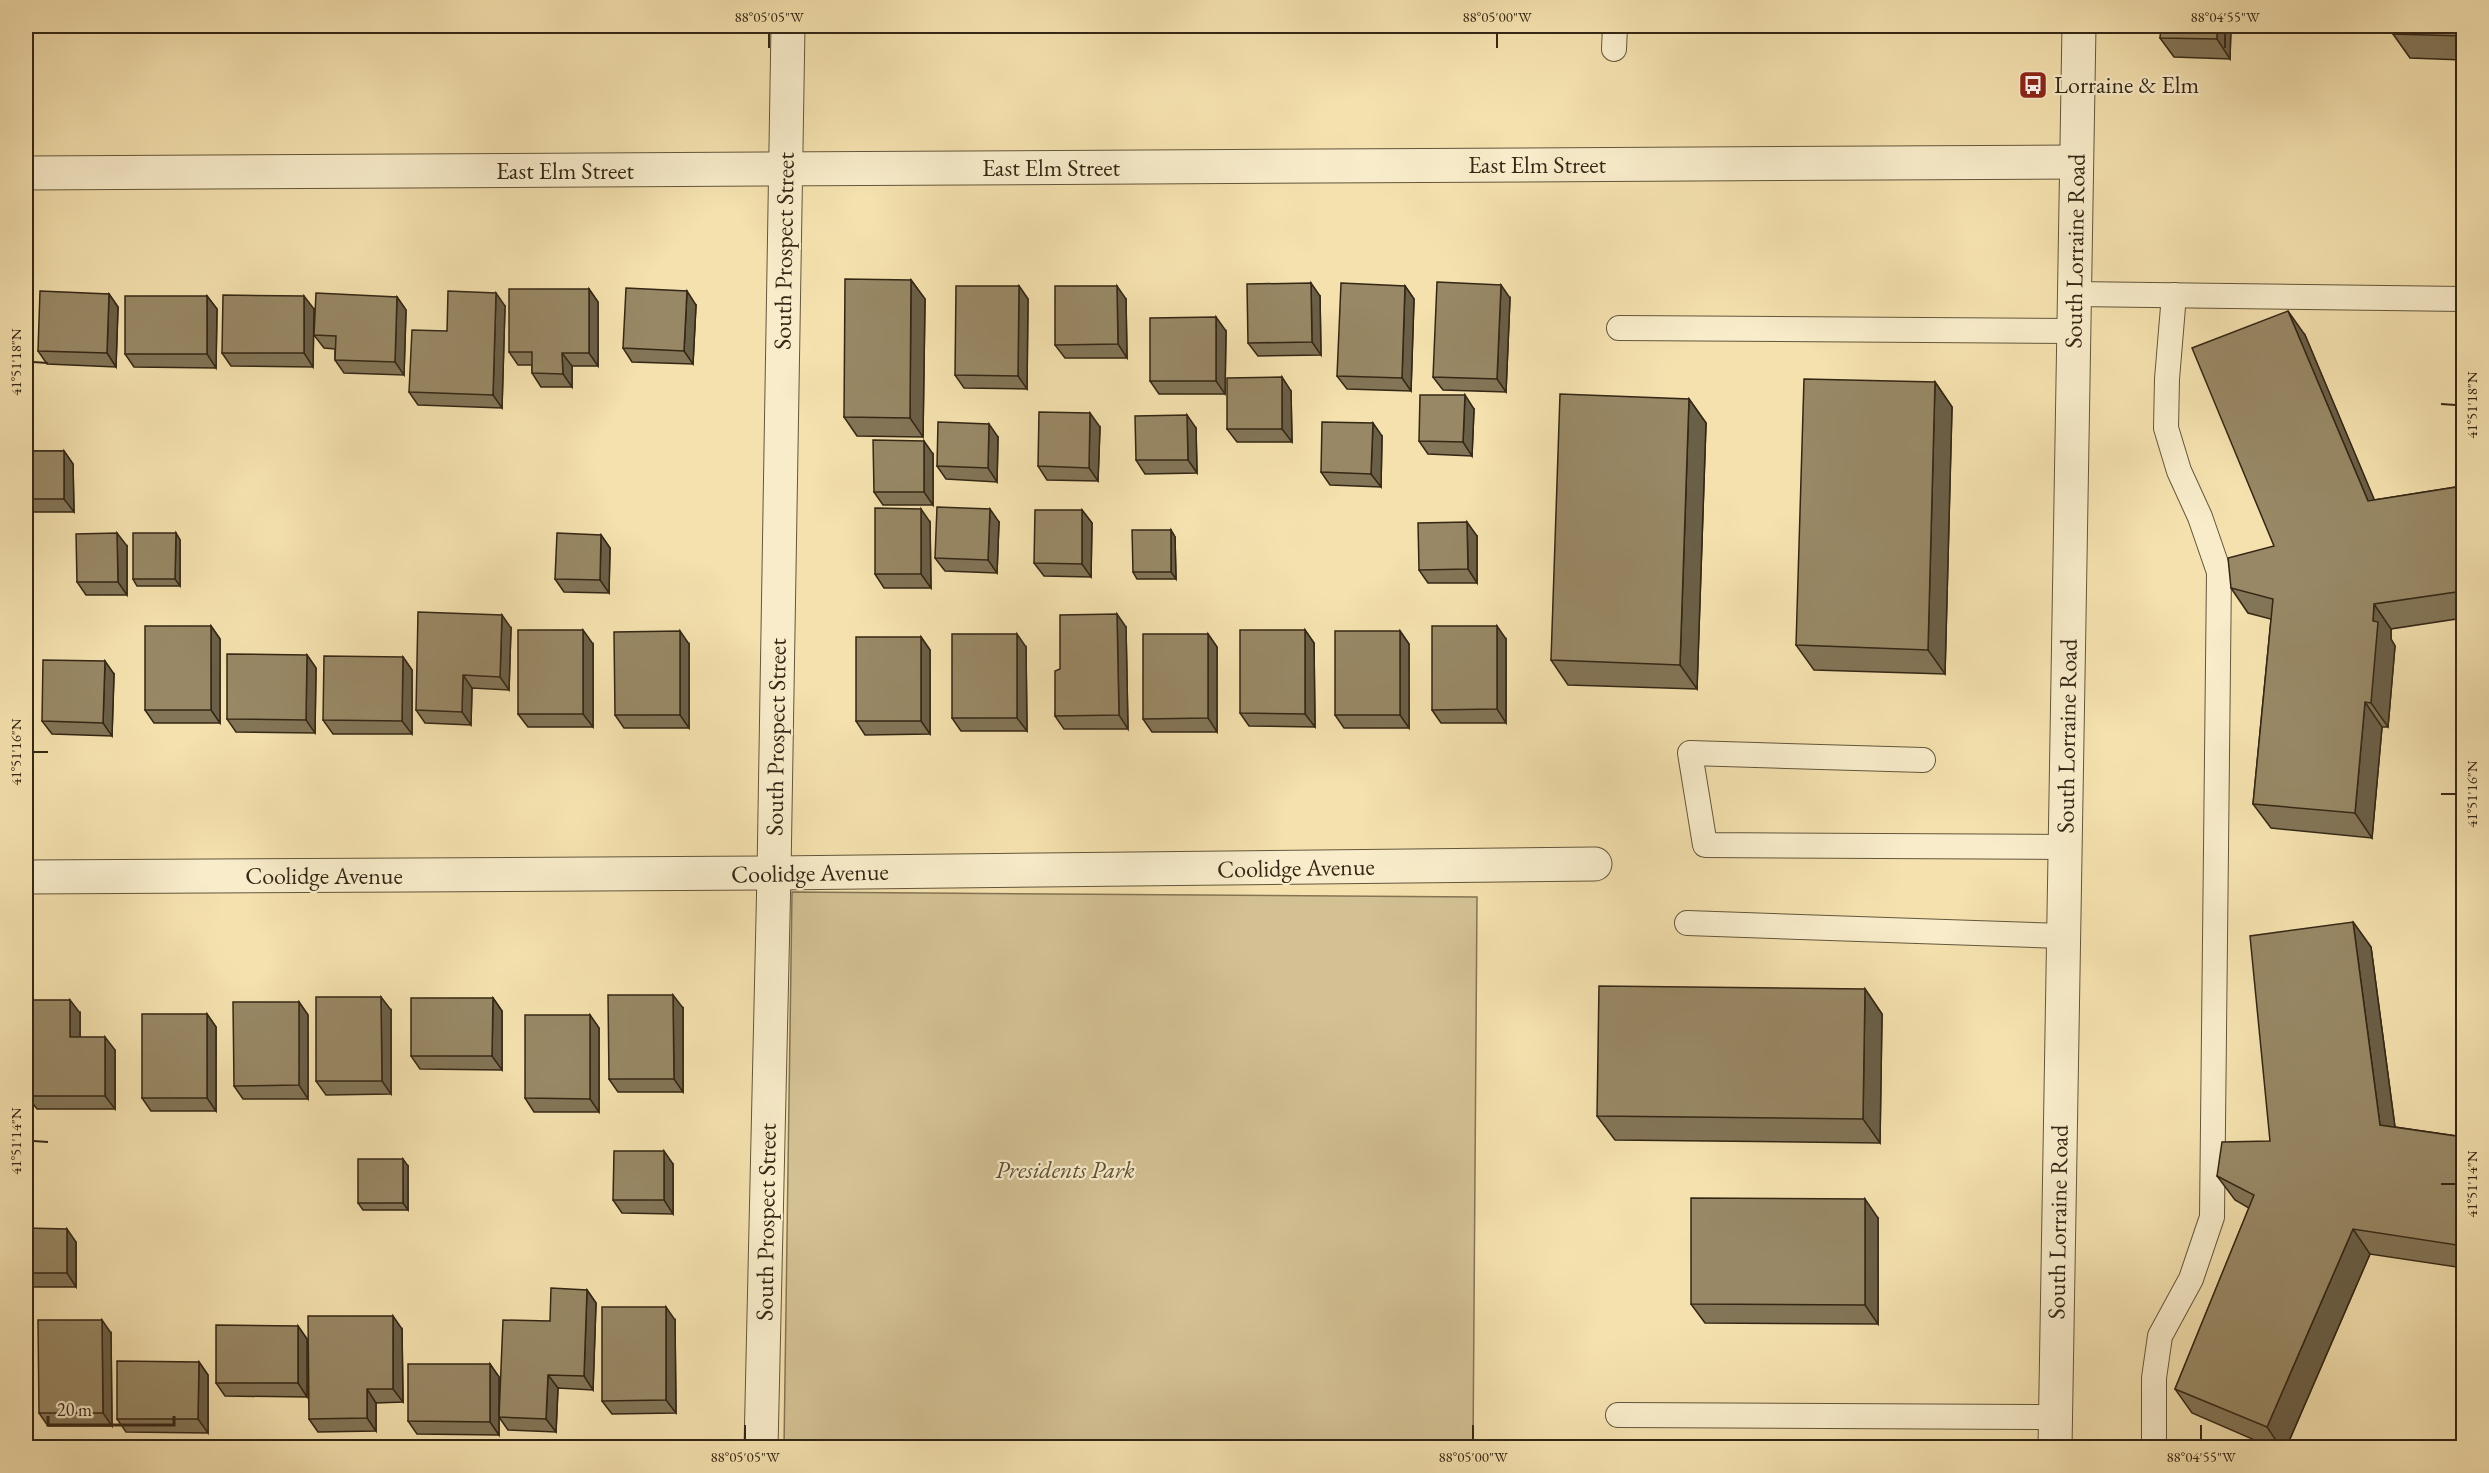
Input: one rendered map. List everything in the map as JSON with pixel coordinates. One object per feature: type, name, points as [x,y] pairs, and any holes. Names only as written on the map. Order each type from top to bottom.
[{"type":"street","name":"South Prospect Street","points":[[761,1448],[774,873],[788,26]]},
{"type":"street","name":"South Lorraine Road","points":[[2055,1432],[2079,26]]},
{"type":"street","name":"East Elm Street","points":[[26,173],[2076,162]]},
{"type":"street","name":"Coolidge Avenue","points":[[26,877],[774,873],[1595,864]]},
{"type":"lane","points":[[2074,294],[2463,299]]},
{"type":"lane","points":[[2154,1448],[2154,1378],[2160,1336],[2191,1279],[2212,1217],[2219,572],[2200,517],[2179,471],[2166,428],[2167,379],[2174,295]]},
{"type":"lane","points":[[1619,328],[2073,331]]},
{"type":"lane","points":[[1923,760],[1690,753],[1705,844],[2065,847]]},
{"type":"lane","points":[[1687,923],[2063,936]]},
{"type":"lane","points":[[1618,1415],[2055,1432]]},
{"type":"green space","name":"Presidents Park","points":[[792,892],[1477,897],[1473,1447],[784,1447]]},
{"type":"building","points":[[2161,26],[2217,26],[2217,39],[2160,38]]},
{"type":"building","points":[[2393,26],[2463,26],[2463,36],[2393,34]]},
{"type":"building","points":[[845,279],[911,280],[910,418],[844,417]]},
{"type":"building","points":[[1437,282],[1501,285],[1497,379],[1433,377]]},
{"type":"building","points":[[1311,283],[1312,342],[1248,343],[1247,284]]},
{"type":"building","points":[[1341,283],[1405,286],[1402,378],[1337,376]]},
{"type":"building","points":[[956,286],[1019,286],[1018,376],[955,375]]},
{"type":"building","points":[[1055,286],[1117,286],[1118,344],[1055,345]]},
{"type":"building","points":[[626,288],[687,291],[684,351],[623,348]]},
{"type":"building","points":[[509,289],[589,289],[589,353],[562,353],[563,374],[532,373],[532,352],[509,352]]},
{"type":"building","points":[[40,291],[109,294],[107,353],[38,351]]},
{"type":"building","points":[[448,291],[496,293],[493,395],[409,392],[412,330],[447,331]]},
{"type":"building","points":[[316,293],[397,297],[395,362],[335,360],[336,336],[314,335]]},
{"type":"building","points":[[223,295],[304,296],[304,353],[222,353]]},
{"type":"building","points":[[125,296],[207,296],[207,354],[125,354]]},
{"type":"building","points":[[2288,311],[2368,501],[2463,486],[2463,591],[2374,604],[2373,621],[2378,622],[2371,703],[2365,702],[2355,813],[2253,804],[2273,599],[2231,588],[2228,558],[2274,546],[2192,348]]},
{"type":"building","points":[[1216,317],[1216,381],[1150,381],[1150,318]]},
{"type":"building","points":[[1282,377],[1282,429],[1227,429],[1227,378]]},
{"type":"building","points":[[1804,379],[1935,382],[1928,650],[1796,645]]},
{"type":"building","points":[[1560,394],[1689,399],[1680,665],[1551,660]]},
{"type":"building","points":[[1420,395],[1465,395],[1463,442],[1419,441]]},
{"type":"building","points":[[1039,412],[1090,413],[1089,468],[1038,466]]},
{"type":"building","points":[[1187,415],[1188,460],[1136,460],[1135,416]]},
{"type":"building","points":[[938,422],[989,424],[988,468],[937,466]]},
{"type":"building","points":[[1322,422],[1373,423],[1371,474],[1321,472]]},
{"type":"building","points":[[873,440],[924,441],[924,492],[874,492]]},
{"type":"building","points":[[26,451],[64,451],[64,499],[26,499]]},
{"type":"building","points":[[937,507],[990,509],[988,560],[935,558]]},
{"type":"building","points":[[875,508],[921,509],[921,574],[875,574]]},
{"type":"building","points":[[1035,510],[1082,510],[1082,564],[1034,563]]},
{"type":"building","points":[[1467,522],[1468,569],[1419,570],[1418,523]]},
{"type":"building","points":[[1132,530],[1171,530],[1171,572],[1133,572]]},
{"type":"building","points":[[117,533],[118,582],[77,582],[76,534]]},
{"type":"building","points":[[133,533],[176,533],[175,579],[133,579]]},
{"type":"building","points":[[557,533],[601,535],[600,580],[555,579]]},
{"type":"building","points":[[418,612],[502,615],[500,677],[463,675],[462,712],[416,710]]},
{"type":"building","points":[[1117,614],[1119,715],[1055,716],[1055,671],[1060,669],[1060,615]]},
{"type":"building","points":[[145,626],[211,626],[211,710],[145,710]]},
{"type":"building","points":[[1432,626],[1497,626],[1497,709],[1432,710]]},
{"type":"building","points":[[518,630],[583,630],[583,714],[518,714]]},
{"type":"building","points":[[1240,630],[1305,630],[1305,714],[1240,713]]},
{"type":"building","points":[[680,631],[680,715],[615,715],[614,632]]},
{"type":"building","points":[[1335,631],[1400,631],[1400,715],[1335,715]]},
{"type":"building","points":[[952,634],[1017,634],[1017,718],[952,718]]},
{"type":"building","points":[[1143,634],[1208,634],[1208,718],[1143,719]]},
{"type":"building","points":[[856,637],[921,637],[921,721],[856,721]]},
{"type":"building","points":[[227,654],[307,655],[306,720],[227,719]]},
{"type":"building","points":[[324,656],[403,657],[402,721],[323,720]]},
{"type":"building","points":[[43,660],[105,661],[103,723],[42,721]]},
{"type":"building","points":[[2353,922],[2380,1125],[2463,1137],[2463,1246],[2353,1229],[2267,1427],[2175,1389],[2254,1195],[2217,1176],[2222,1142],[2270,1141],[2250,936]]},
{"type":"building","points":[[1599,986],[1865,989],[1863,1119],[1597,1116]]},
{"type":"building","points":[[608,995],[673,995],[674,1079],[609,1079]]},
{"type":"building","points":[[316,997],[381,997],[382,1081],[316,1081]]},
{"type":"building","points":[[411,998],[493,998],[492,1056],[411,1056]]},
{"type":"building","points":[[27,1000],[70,1000],[70,1037],[105,1037],[105,1096],[27,1096]]},
{"type":"building","points":[[233,1002],[299,1002],[299,1085],[234,1086]]},
{"type":"building","points":[[142,1014],[207,1014],[207,1098],[142,1098]]},
{"type":"building","points":[[525,1015],[590,1015],[590,1099],[525,1098]]},
{"type":"building","points":[[614,1151],[664,1151],[664,1200],[613,1200]]},
{"type":"building","points":[[358,1159],[403,1159],[403,1203],[358,1203]]},
{"type":"building","points":[[1691,1198],[1865,1199],[1865,1305],[1691,1304]]},
{"type":"building","points":[[26,1228],[67,1229],[67,1273],[26,1273]]},
{"type":"building","points":[[551,1288],[587,1290],[584,1376],[548,1375],[546,1419],[499,1417],[503,1320],[550,1321]]},
{"type":"building","points":[[602,1307],[666,1307],[666,1400],[602,1401]]},
{"type":"building","points":[[308,1316],[393,1316],[393,1389],[367,1389],[367,1418],[309,1419]]},
{"type":"building","points":[[38,1320],[102,1320],[103,1413],[39,1413]]},
{"type":"building","points":[[216,1325],[298,1326],[298,1383],[216,1383]]},
{"type":"building","points":[[117,1361],[199,1362],[198,1419],[117,1419]]},
{"type":"building","points":[[408,1364],[490,1364],[490,1422],[408,1421]]},
{"type":"place","name":"Lorraine & Elm","points":[[2033,85]]}]
